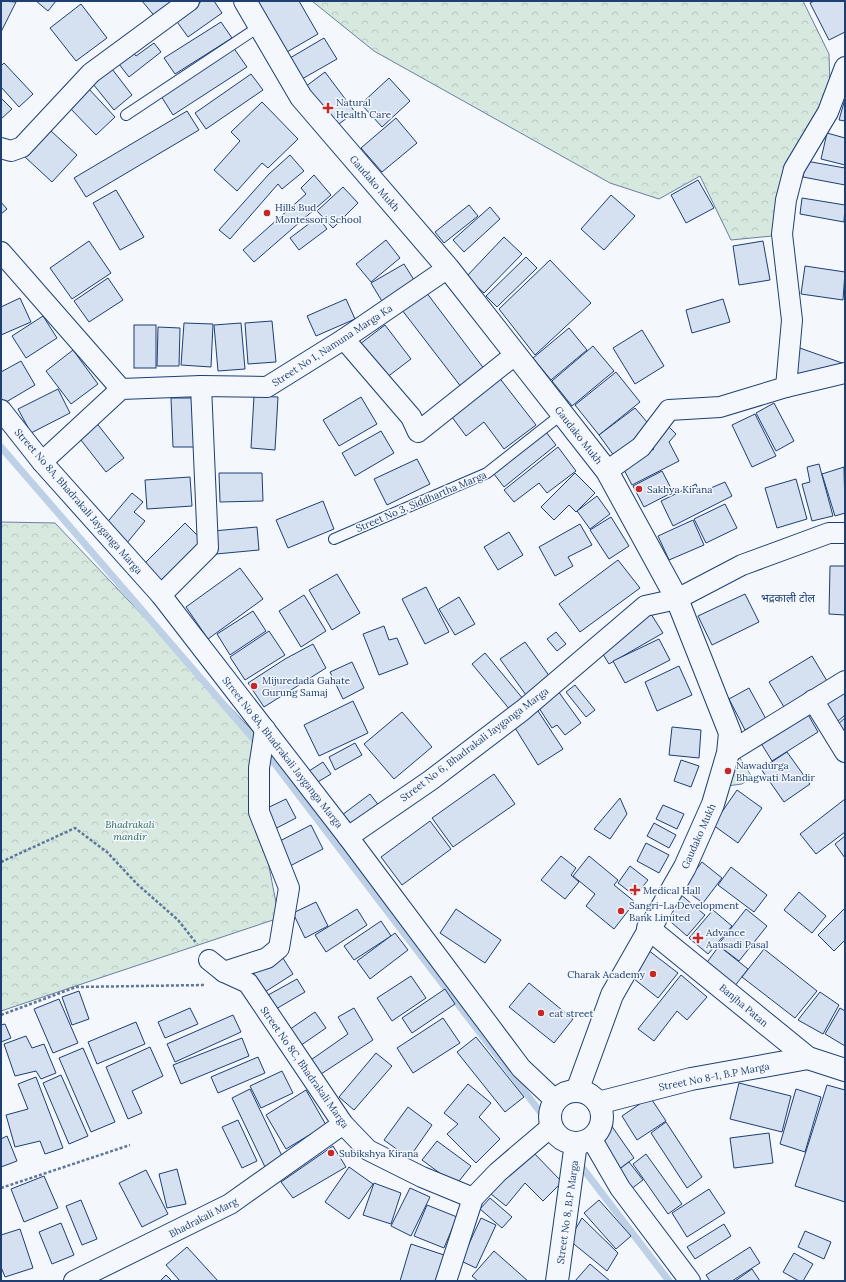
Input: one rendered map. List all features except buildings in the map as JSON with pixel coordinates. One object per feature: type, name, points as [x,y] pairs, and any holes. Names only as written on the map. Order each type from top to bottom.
[{"type":"main road","name":"Gaudako Mukh","points":[[246,1],[301,97],[448,268],[607,471],[677,598],[730,733],[728,752],[713,804],[703,828],[685,867],[648,928]]},
{"type":"main road","name":"Banjha Patan","points":[[648,928],[808,1058],[845,1070]]},
{"type":"main road","points":[[577,1091],[612,995],[648,928]]},
{"type":"main road","name":"Street No 8-1, B.P Marga","points":[[598,1103],[691,1079],[808,1058]]},
{"type":"main road","points":[[577,1091],[592,1097],[598,1103],[601,1110],[601,1126],[583,1141],[568,1142],[561,1138],[552,1126],[551,1117],[556,1101],[562,1095],[577,1091]]},
{"type":"main road","name":"Street No 8, B.P Marga","points":[[557,1281],[583,1141]]},
{"type":"street","points":[[1,148],[11,151],[22,147],[91,73],[169,14],[189,1]]},
{"type":"street","points":[[786,387],[792,320],[782,234],[786,200],[794,169],[828,112],[845,67]]},
{"type":"street","points":[[1,252],[121,389],[42,462]]},
{"type":"street","name":"Street No 1, Namuna Marga Ka","points":[[121,389],[201,386],[267,387],[344,339],[448,268]]},
{"type":"street","points":[[344,339],[411,417],[418,432],[516,354]]},
{"type":"street","points":[[607,471],[641,447],[669,410],[720,407],[786,387],[845,373]]},
{"type":"street","points":[[161,595],[208,548],[201,386]]},
{"type":"street","name":"Street No 8A, Bhadrakali Jayganga Marga","points":[[1,410],[42,462],[161,595],[348,837],[521,1068],[556,1101]]},
{"type":"street","name":"Street No 6, Bhadrakali Jayganga Marga","points":[[348,837],[431,780],[523,710],[645,606],[677,598],[742,565],[829,533],[845,533]]},
{"type":"street","points":[[728,752],[845,681]]},
{"type":"street","points":[[813,700],[845,752]]},
{"type":"street","points":[[214,972],[267,958],[279,948],[285,918],[288,888],[259,812],[259,768],[265,729]]},
{"type":"street","name":"Street No 8C, Bhadrakali Marga","points":[[214,972],[248,984],[343,1124],[368,1150],[422,1177],[473,1198]]},
{"type":"street","name":"Bhadrakali Marg","points":[[74,1281],[230,1204],[343,1124]]},
{"type":"street","points":[[446,1281],[473,1198],[498,1172],[552,1126]]},
{"type":"street","points":[[583,1141],[690,1281]]},
{"type":"lane","points":[[126,115],[260,26]]},
{"type":"lane","name":"Street No 3, Siddhartha Marga","points":[[334,539],[488,473],[562,414]]},
{"type":"path","points":[[1,862],[75,828],[107,852],[137,884],[178,920],[214,972],[76,986],[1,1015]]},
{"type":"path","points":[[1,1188],[130,1145]]},
{"type":"green space","points":[[312,1],[803,1],[829,54],[830,87],[821,107],[795,152],[772,236],[731,240],[700,176],[659,199],[610,183],[374,51]]},
{"type":"green space","name":"Bhadrakali mandir","points":[[1,522],[55,523],[264,743],[258,810],[279,918],[1,1011]]},
{"type":"green space","points":[[738,755],[752,777],[742,784],[727,786]]},
{"type":"waterway","points":[[1,447],[275,764],[570,1151]]},
{"type":"waterway","points":[[578,1162],[669,1281]]},
{"type":"place","name":"Natural Health Care","points":[[328,108]]},
{"type":"place","name":"Hills Bud Montessori School","points":[[267,213]]},
{"type":"place","name":"Sakhya Kirana","points":[[639,489]]},
{"type":"place","name":"Mijuredada Gahate Gurung Samaj","points":[[254,686]]},
{"type":"place","name":"Nawadurga Bhagwati Mandir","points":[[728,771]]},
{"type":"place","name":"Medical Hall","points":[[635,890]]},
{"type":"place","name":"Sangri-La Development Bank Limited","points":[[621,911]]},
{"type":"place","name":"Advance Aausadi Pasal","points":[[698,938]]},
{"type":"place","name":"Charak Academy","points":[[653,974]]},
{"type":"place","name":"eat street","points":[[541,1013]]},
{"type":"place","name":"Subikshya Kirana","points":[[331,1153]]},
{"type":"district","name":"भद्रकाली टोल","points":[[788,598]]}]
